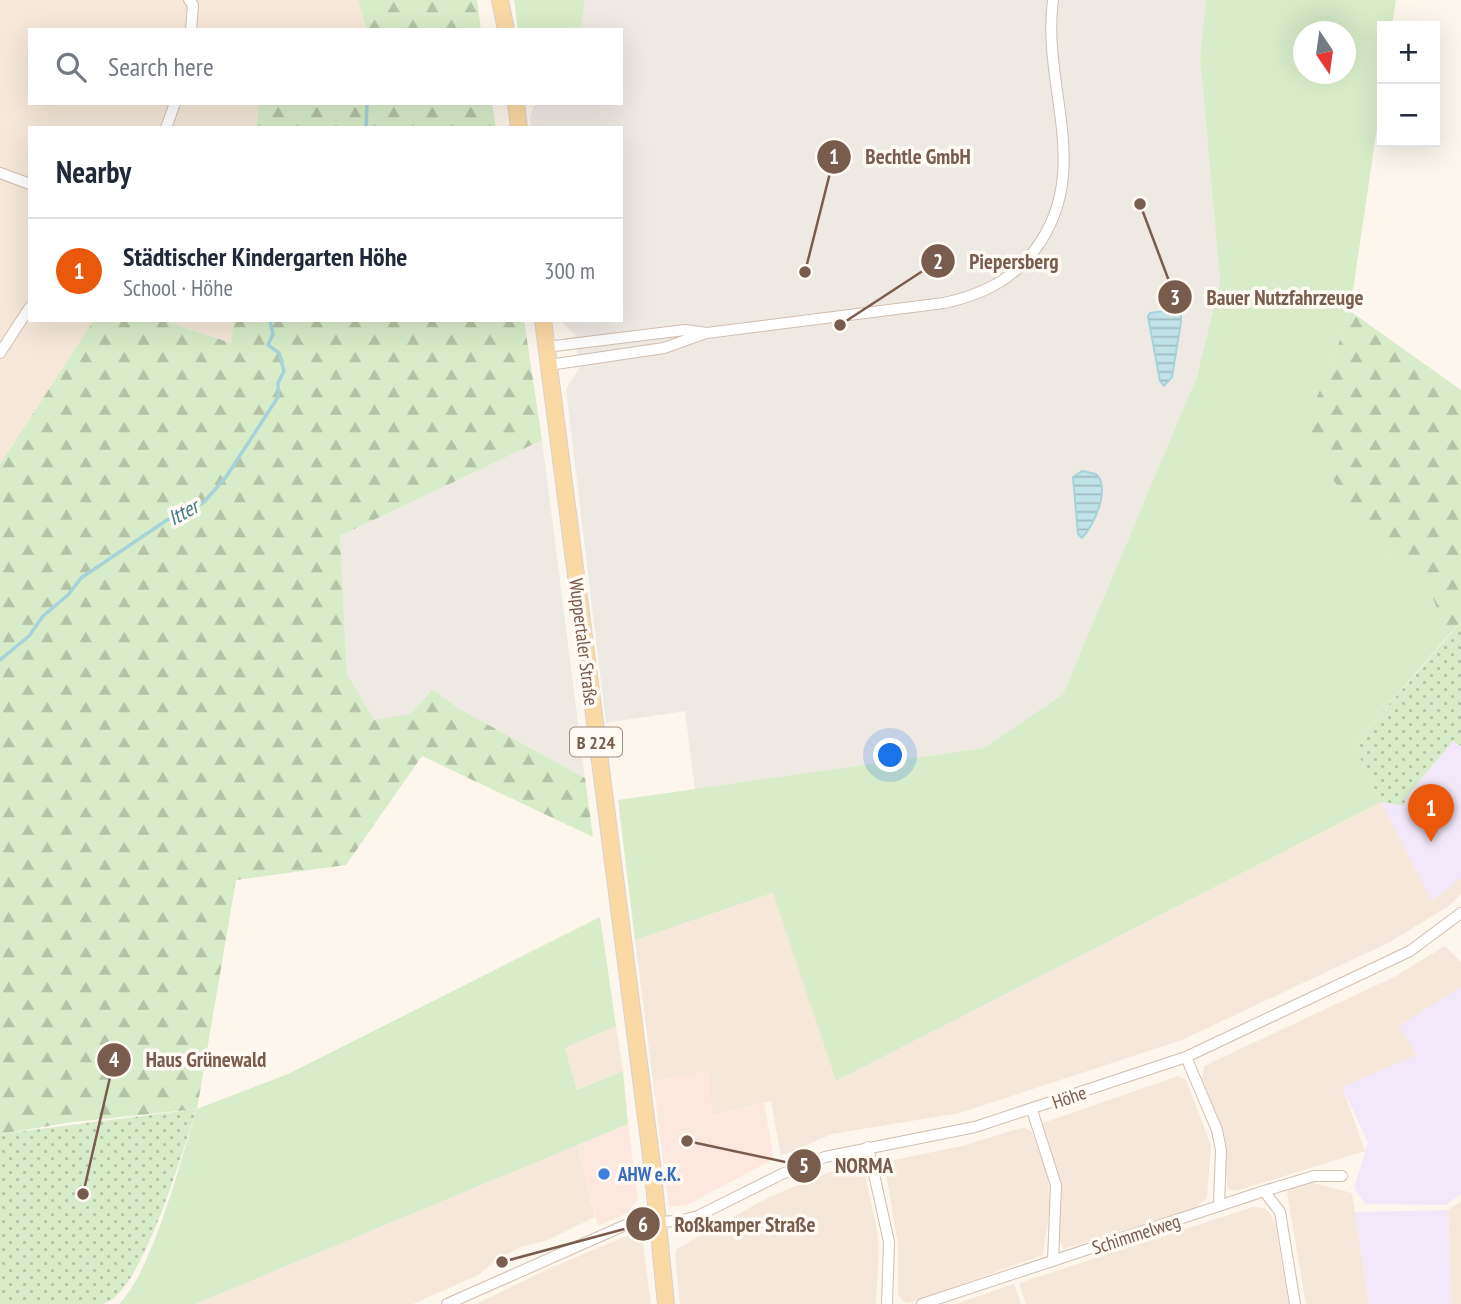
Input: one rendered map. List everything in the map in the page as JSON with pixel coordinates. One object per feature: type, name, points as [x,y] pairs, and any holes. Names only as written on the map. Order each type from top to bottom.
[{"type":"main road","points":[[500,0],[506,28]]},
{"type":"main road","points":[[516,105],[519,126]]},
{"type":"main road","name":"Wuppertaler Straße","points":[[543,322],[652,1168],[656,1221]]},
{"type":"main road","name":"B 224","points":[[656,1221],[666,1304]]},
{"type":"street","points":[[189,0],[193,5],[191,28]]},
{"type":"street","points":[[549,365],[664,348],[707,333],[944,303],[988,290],[1024,264],[1042,241],[1062,195],[1064,156],[1052,29],[1053,0]]},
{"type":"street","points":[[167,126],[175,105]]},
{"type":"street","points":[[0,173],[28,183]]},
{"type":"street","points":[[0,353],[28,310]]},
{"type":"street","points":[[547,347],[685,330],[707,333]]},
{"type":"street","name":"Höhe","points":[[447,1304],[619,1227],[640,1220],[678,1222],[698,1216],[803,1164],[868,1147],[948,1133],[1032,1110],[1186,1058],[1410,951],[1461,913]]},
{"type":"street","points":[[1186,1058],[1217,1130],[1221,1150],[1219,1206]]},
{"type":"street","points":[[1032,1110],[1056,1185],[1053,1261]]},
{"type":"street","points":[[868,1147],[889,1242],[887,1304]]},
{"type":"street","name":"Schimmelweg","points":[[922,1304],[1314,1176],[1342,1176]]},
{"type":"street","points":[[1265,1191],[1280,1212],[1296,1304]]},
{"type":"shaded area","points":[[0,0],[358,0],[366,28],[28,28],[28,105],[259,105],[256,126],[28,126],[28,322],[93,322],[0,464]]},
{"type":"shaded area","points":[[585,0],[1206,0],[1200,57],[1220,282],[1197,376],[1063,694],[984,748],[695,790],[685,711],[606,723],[566,389],[579,368],[575,334],[561,322],[623,322],[623,126],[531,126],[530,117],[534,105],[623,105],[623,28],[565,28],[581,26]]},
{"type":"shaded area","points":[[168,322],[234,322],[231,343]]},
{"type":"shaded area","points":[[542,440],[585,778],[458,708],[433,689],[410,714],[374,721],[347,674],[340,536]]},
{"type":"shaded area","points":[[1453,741],[1461,746],[1461,878],[1432,901],[1381,802],[1404,805],[1406,797]]},
{"type":"shaded area","points":[[1461,746],[1461,894],[1450,905],[1390,942],[1182,1040],[960,1113],[832,1134],[781,1156],[771,1101],[712,1116],[708,1071],[653,1081],[635,940],[773,893],[836,1081],[1381,802],[1404,806]]},
{"type":"shaded area","points":[[1445,946],[1461,962],[1461,987],[1400,1026],[1417,1055],[1342,1087],[1365,1151],[1236,1191],[1230,1190],[1227,1186],[1225,1135],[1202,1078],[1204,1066],[1396,976]]},
{"type":"shaded area","points":[[1461,987],[1461,1194],[1446,1205],[1365,1204],[1354,1188],[1368,1142],[1342,1087],[1417,1055],[1399,1026]]},
{"type":"shaded area","points":[[616,1026],[623,1071],[577,1090],[565,1048]]},
{"type":"shaded area","points":[[708,1071],[713,1116],[764,1103],[774,1159],[687,1205],[669,1207],[653,1081]]},
{"type":"shaded area","points":[[1178,1076],[1186,1080],[1211,1145],[1207,1198],[1195,1208],[1064,1249],[1058,1239],[1061,1182],[1043,1123]]},
{"type":"shaded area","points":[[628,1124],[638,1200],[627,1213],[598,1226],[577,1145]]},
{"type":"shaded area","points":[[1024,1127],[1032,1132],[1048,1178],[1050,1205],[1043,1255],[909,1303],[903,1301],[898,1295],[898,1244],[884,1162],[962,1146]]},
{"type":"shaded area","points":[[577,1145],[595,1217],[548,1240],[521,1247],[498,1259],[478,1275],[413,1304],[195,1304]]},
{"type":"shaded area","points":[[856,1161],[863,1166],[876,1224],[879,1246],[876,1304],[680,1304],[675,1254],[678,1248],[769,1197]]},
{"type":"shaded area","points":[[1310,1182],[1352,1193],[1369,1304],[1306,1304],[1287,1193],[1290,1187]]},
{"type":"shaded area","points":[[1461,1201],[1461,1304],[1451,1304],[1448,1210]]},
{"type":"shaded area","points":[[1253,1207],[1264,1208],[1270,1213],[1275,1224],[1289,1304],[1026,1304],[1019,1283]]},
{"type":"shaded area","points":[[1448,1210],[1451,1304],[1369,1304],[1355,1212]]},
{"type":"shaded area","points":[[634,1235],[643,1244],[651,1304],[476,1304],[546,1270]]},
{"type":"shaded area","points":[[1014,1284],[1021,1304],[955,1304]]},
{"type":"green space","points":[[358,0],[477,0],[481,28],[366,28]]},
{"type":"green space","points":[[514,0],[585,0],[581,27],[518,28]]},
{"type":"green space","points":[[1206,0],[1396,0],[1393,21],[1377,21],[1377,127],[1350,311],[1329,371],[1382,553],[1428,582],[1447,637],[1354,745],[1381,802],[836,1081],[773,893],[635,940],[618,800],[984,748],[1063,694],[1197,376],[1220,282],[1200,57]]},
{"type":"green space","points":[[259,105],[492,105],[496,126],[256,126]]},
{"type":"green space","points":[[1350,311],[1461,390],[1461,622],[1447,637],[1428,583],[1382,553],[1301,431],[1329,371]]},
{"type":"green space","points":[[93,322],[168,322],[231,343],[234,322],[524,322],[542,440],[340,536],[347,674],[374,720],[410,714],[433,689],[458,708],[585,778],[593,837],[422,756],[346,865],[236,880],[197,1109],[73,1122],[0,1134],[0,464]]},
{"type":"green space","points":[[1461,622],[1461,746],[1453,741],[1406,797],[1404,806],[1381,802],[1354,745]]},
{"type":"green space","points":[[600,917],[616,1026],[565,1048],[577,1090],[623,1071],[628,1124],[195,1304],[119,1304],[131,1288],[154,1241],[197,1109],[288,1074]]},
{"type":"green space","points":[[197,1109],[146,1249],[118,1295],[103,1304],[0,1304],[0,1134]]},
{"type":"water","points":[[1174,310],[1181,315],[1181,322],[1172,377],[1164,386],[1160,381],[1148,317],[1150,313]]},
{"type":"water","points":[[1082,471],[1096,474],[1102,488],[1096,516],[1082,538],[1078,534],[1073,477]]},
{"type":"waterway","name":"Itter","points":[[366,126],[367,105]]},
{"type":"waterway","name":"Itter","points":[[0,660],[29,636],[43,616],[68,595],[81,578],[167,520],[203,503],[226,477],[278,397],[278,383],[284,371],[279,353],[268,345],[273,334],[270,322]]},
{"type":"place","name":"Bauer Nutzfahrzeuge","points":[[1140,204]]},
{"type":"place","name":"Bechtle GmbH","points":[[805,272]]},
{"type":"place","name":"Piepersberg","points":[[840,325]]},
{"type":"place","name":"Städtischer Kindergarten Höhe","points":[[1431,842]]},
{"type":"place","name":"NORMA","points":[[687,1141]]},
{"type":"place","name":"AHW e.K.","points":[[604,1174]]},
{"type":"place","name":"Haus Grünewald","points":[[83,1194]]},
{"type":"place","name":"Roßkamper Straße","points":[[502,1262]]}]
